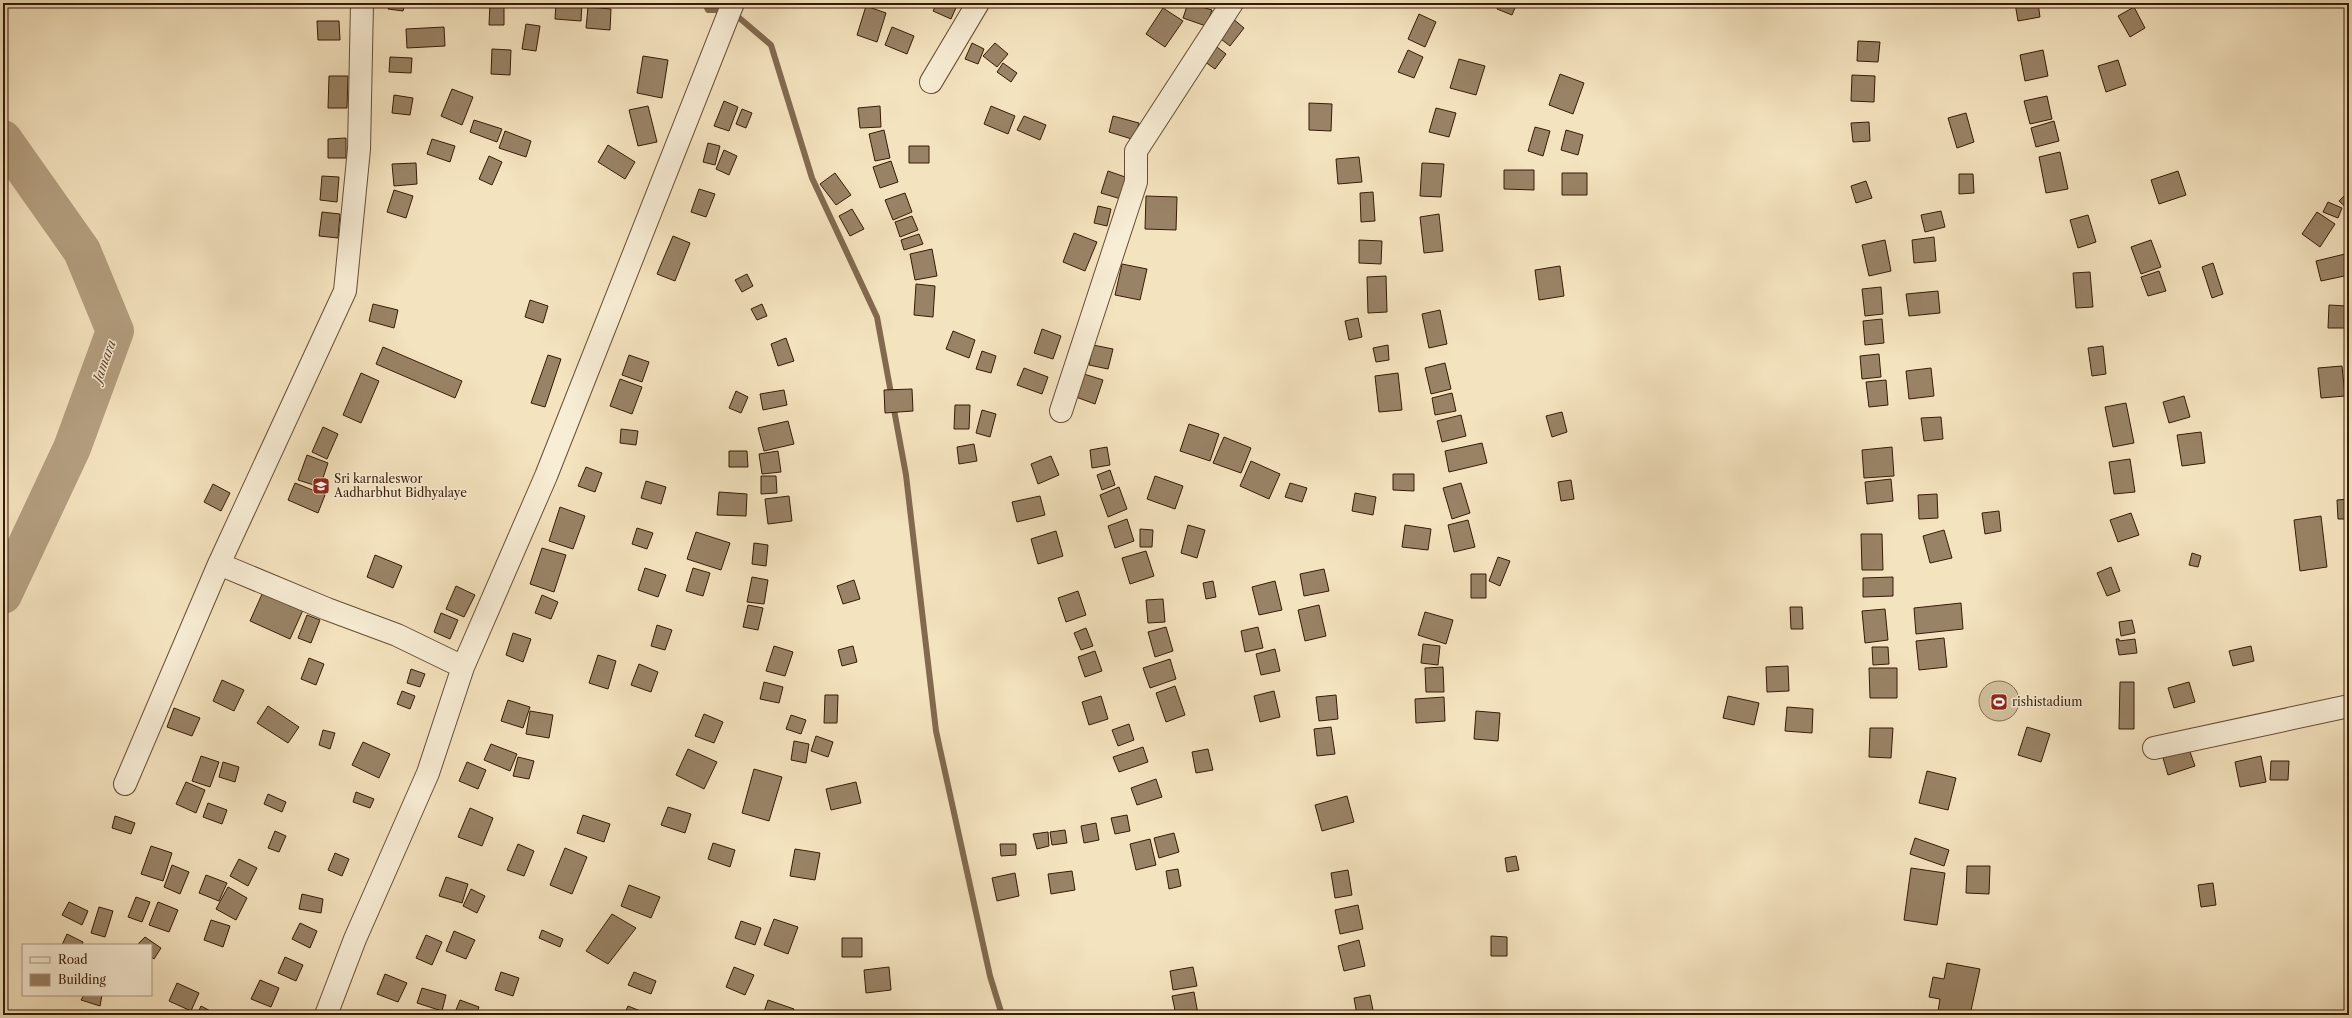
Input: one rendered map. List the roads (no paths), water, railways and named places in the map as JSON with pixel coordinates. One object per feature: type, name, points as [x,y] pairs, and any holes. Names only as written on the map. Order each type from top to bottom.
[{"type":"street","points":[[125,784],[219,564],[345,291],[360,149],[362,3]]},
{"type":"street","points":[[326,1015],[355,939],[428,773],[463,667],[546,476],[732,3]]},
{"type":"street","points":[[931,82],[978,3]]},
{"type":"street","points":[[1061,411],[1136,182],[1136,151],[1232,3]]},
{"type":"street","points":[[219,564],[327,609],[398,634],[463,667]]},
{"type":"street","points":[[2154,748],[2349,706]]},
{"type":"waterway","points":[[705,3],[708,10],[730,10],[771,45],[812,178],[877,317],[906,475],[936,731],[990,976],[1002,1015]]},
{"type":"waterway","name":"Jamara","points":[[3,139],[82,251],[115,331],[72,448],[3,595]]},
{"type":"place","name":"Sri karnaleswor Aadharbhut Bidhyalaye","points":[[321,486]]},
{"type":"place","name":"rishistadium","points":[[1999,702]]}]
